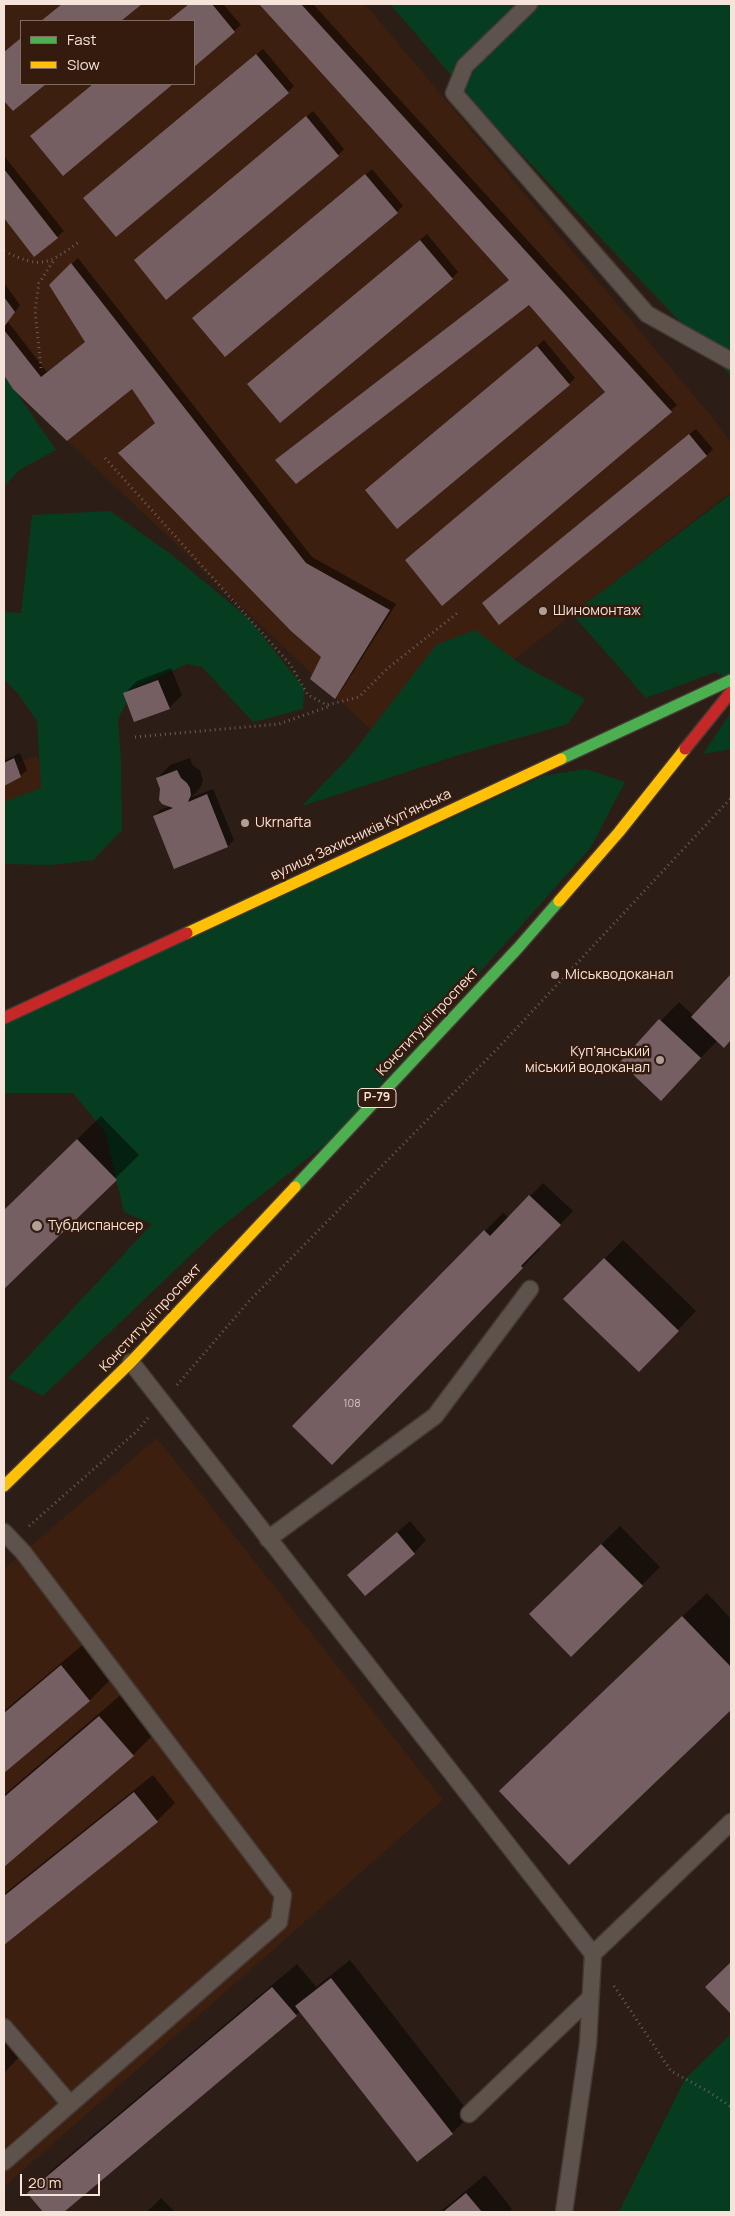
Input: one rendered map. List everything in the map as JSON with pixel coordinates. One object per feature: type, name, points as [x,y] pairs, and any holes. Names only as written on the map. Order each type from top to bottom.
[{"type":"main road","name":"вулиця Захисників Куп'янська","points":[[4,1018],[731,680]]},
{"type":"main road","name":"Конституції проспект","points":[[4,1486],[131,1362],[518,948],[619,832],[731,692]]},
{"type":"lane","points":[[529,4],[464,66],[454,93],[647,314],[731,361]]},
{"type":"lane","points":[[268,1539],[435,1416],[530,1288]]},
{"type":"lane","points":[[131,1362],[593,1954],[588,2044],[564,2212]]},
{"type":"lane","points":[[4,2162],[279,1922],[283,1895],[23,1552],[8,1536]]},
{"type":"lane","points":[[593,1954],[731,1822]]},
{"type":"lane","points":[[469,2114],[590,1998]]},
{"type":"lane","points":[[4,2027],[70,2104]]},
{"type":"path","points":[[41,368],[35,310],[39,283],[54,260],[78,242]]},
{"type":"path","points":[[4,251],[22,260],[38,264],[54,260]]},
{"type":"path","points":[[105,458],[290,664],[308,695],[327,704],[349,699]]},
{"type":"path","points":[[135,737],[279,724],[358,696],[388,668],[460,611]]},
{"type":"path","points":[[8,1536],[137,1431],[250,1300],[498,1048],[731,798]]},
{"type":"path","points":[[614,1986],[671,2071],[731,2106]]},
{"type":"shaded area","points":[[4,4],[365,4],[717,423],[731,444],[731,492],[394,752],[13,389],[4,375]]},
{"type":"shaded area","points":[[37,757],[79,798],[4,836],[4,765]]},
{"type":"shaded area","points":[[157,1438],[443,1800],[4,2187],[4,1569]]},
{"type":"green space","points":[[390,4],[731,4],[731,376],[495,126]]},
{"type":"green space","points":[[4,374],[56,450],[19,470],[4,487]]},
{"type":"green space","points":[[731,494],[731,680],[715,672],[646,698],[572,614]]},
{"type":"green space","points":[[110,511],[172,555],[249,619],[304,688],[303,709],[253,722],[202,667],[187,664],[134,688],[118,719],[121,760],[122,830],[93,860],[50,865],[4,864],[4,802],[41,788],[37,721],[19,695],[4,679],[4,612],[21,613],[32,515]]},
{"type":"green space","points":[[475,630],[522,665],[585,699],[568,724],[462,754],[302,806],[352,754],[436,645]]},
{"type":"green space","points":[[731,712],[731,749],[703,754]]},
{"type":"green space","points":[[586,769],[625,782],[591,847],[332,1139],[216,1231],[43,1396],[8,1378],[152,1224],[124,1212],[105,1132],[73,1093],[4,1093],[4,1024],[543,776]]},
{"type":"green space","points":[[731,2034],[731,2212],[619,2212],[685,2079]]},
{"type":"building","points":[[62,4],[142,4],[122,20],[42,20]]},
{"type":"building","points":[[189,4],[212,4],[235,32],[195,66],[195,20],[169,20]]},
{"type":"building","points":[[259,4],[301,4],[672,412],[442,606],[405,560],[605,392],[529,305],[296,484],[275,460],[509,280]]},
{"type":"building","points":[[20,39],[20,85],[45,85],[13,111],[4,101],[4,52]]},
{"type":"building","points":[[256,54],[289,93],[116,237],[83,198]]},
{"type":"building","points":[[92,85],[172,85],[63,176],[30,136]]},
{"type":"building","points":[[306,116],[339,156],[166,300],[134,260]]},
{"type":"building","points":[[4,169],[58,238],[34,257],[4,218]]},
{"type":"building","points":[[365,174],[398,213],[225,357],[192,318]]},
{"type":"building","points":[[420,240],[453,279],[280,423],[247,384]]},
{"type":"building","points":[[71,263],[306,563],[390,610],[335,699],[310,679],[321,657],[291,631],[118,453],[155,423],[132,389],[67,441],[13,389],[4,375],[4,330],[41,377],[85,342],[49,285]]},
{"type":"building","points":[[4,297],[15,312],[4,327]]},
{"type":"building","points":[[537,346],[570,385],[397,529],[365,490]]},
{"type":"building","points":[[689,434],[707,456],[499,625],[482,603]]},
{"type":"building","points":[[158,680],[170,709],[134,722],[123,693]]},
{"type":"building","points":[[14,758],[21,777],[4,786],[4,763]]},
{"type":"building","points":[[177,770],[190,788],[191,795],[188,802],[207,794],[228,847],[174,869],[153,816],[173,808],[162,804],[159,800],[160,789],[156,778]]},
{"type":"building","points":[[731,974],[731,1040],[724,1048],[691,1017]]},
{"type":"building","name":"Куп'янський міський водоканал","points":[[659,1019],[701,1058],[661,1101],[620,1062]]},
{"type":"building","name":"Тубдиспансер","points":[[77,1139],[117,1180],[4,1289],[4,1210]]},
{"type":"building","points":[[529,1195],[561,1225],[521,1266],[523,1268],[332,1465],[292,1426],[484,1230],[490,1236]]},
{"type":"building","points":[[604,1258],[679,1331],[639,1372],[563,1299]]},
{"type":"building","points":[[397,1532],[415,1554],[365,1596],[347,1575]]},
{"type":"building","points":[[601,1544],[643,1586],[571,1657],[529,1614]]},
{"type":"building","points":[[682,1616],[731,1667],[731,1710],[569,1865],[499,1791]]},
{"type":"building","points":[[61,1665],[90,1701],[4,1773],[4,1713]]},
{"type":"building","points":[[99,1716],[134,1756],[4,1867],[4,1797]]},
{"type":"building","points":[[134,1792],[158,1822],[4,1945],[4,1896]]},
{"type":"building","points":[[731,1962],[731,2014],[705,1987]]},
{"type":"building","points":[[331,1978],[453,2134],[417,2162],[295,2006]]},
{"type":"building","points":[[272,1987],[297,2016],[64,2212],[43,2212],[27,2193]]},
{"type":"building","points":[[466,2193],[482,2212],[443,2212]]},
{"type":"traffic: fast","points":[[561,759],[731,680]]},
{"type":"traffic: fast","points":[[295,1187],[518,948],[559,901]]},
{"type":"traffic: slow","points":[[559,901],[619,832],[685,749]]},
{"type":"traffic: slow","points":[[187,933],[561,759]]},
{"type":"traffic: slow","points":[[4,1486],[131,1362],[295,1187]]},
{"type":"traffic: jam","points":[[685,749],[731,692]]},
{"type":"traffic: jam","points":[[4,1018],[187,933]]},
{"type":"place","name":"Шиномонтаж","points":[[543,611]]},
{"type":"place","name":"Ukrnafta","points":[[245,823]]},
{"type":"place","name":"Міськводоканал","points":[[555,975]]},
{"type":"place","name":"Куп'янський міський водоканал","points":[[660,1060]]},
{"type":"place","name":"Тубдиспансер","points":[[37,1226]]}]
